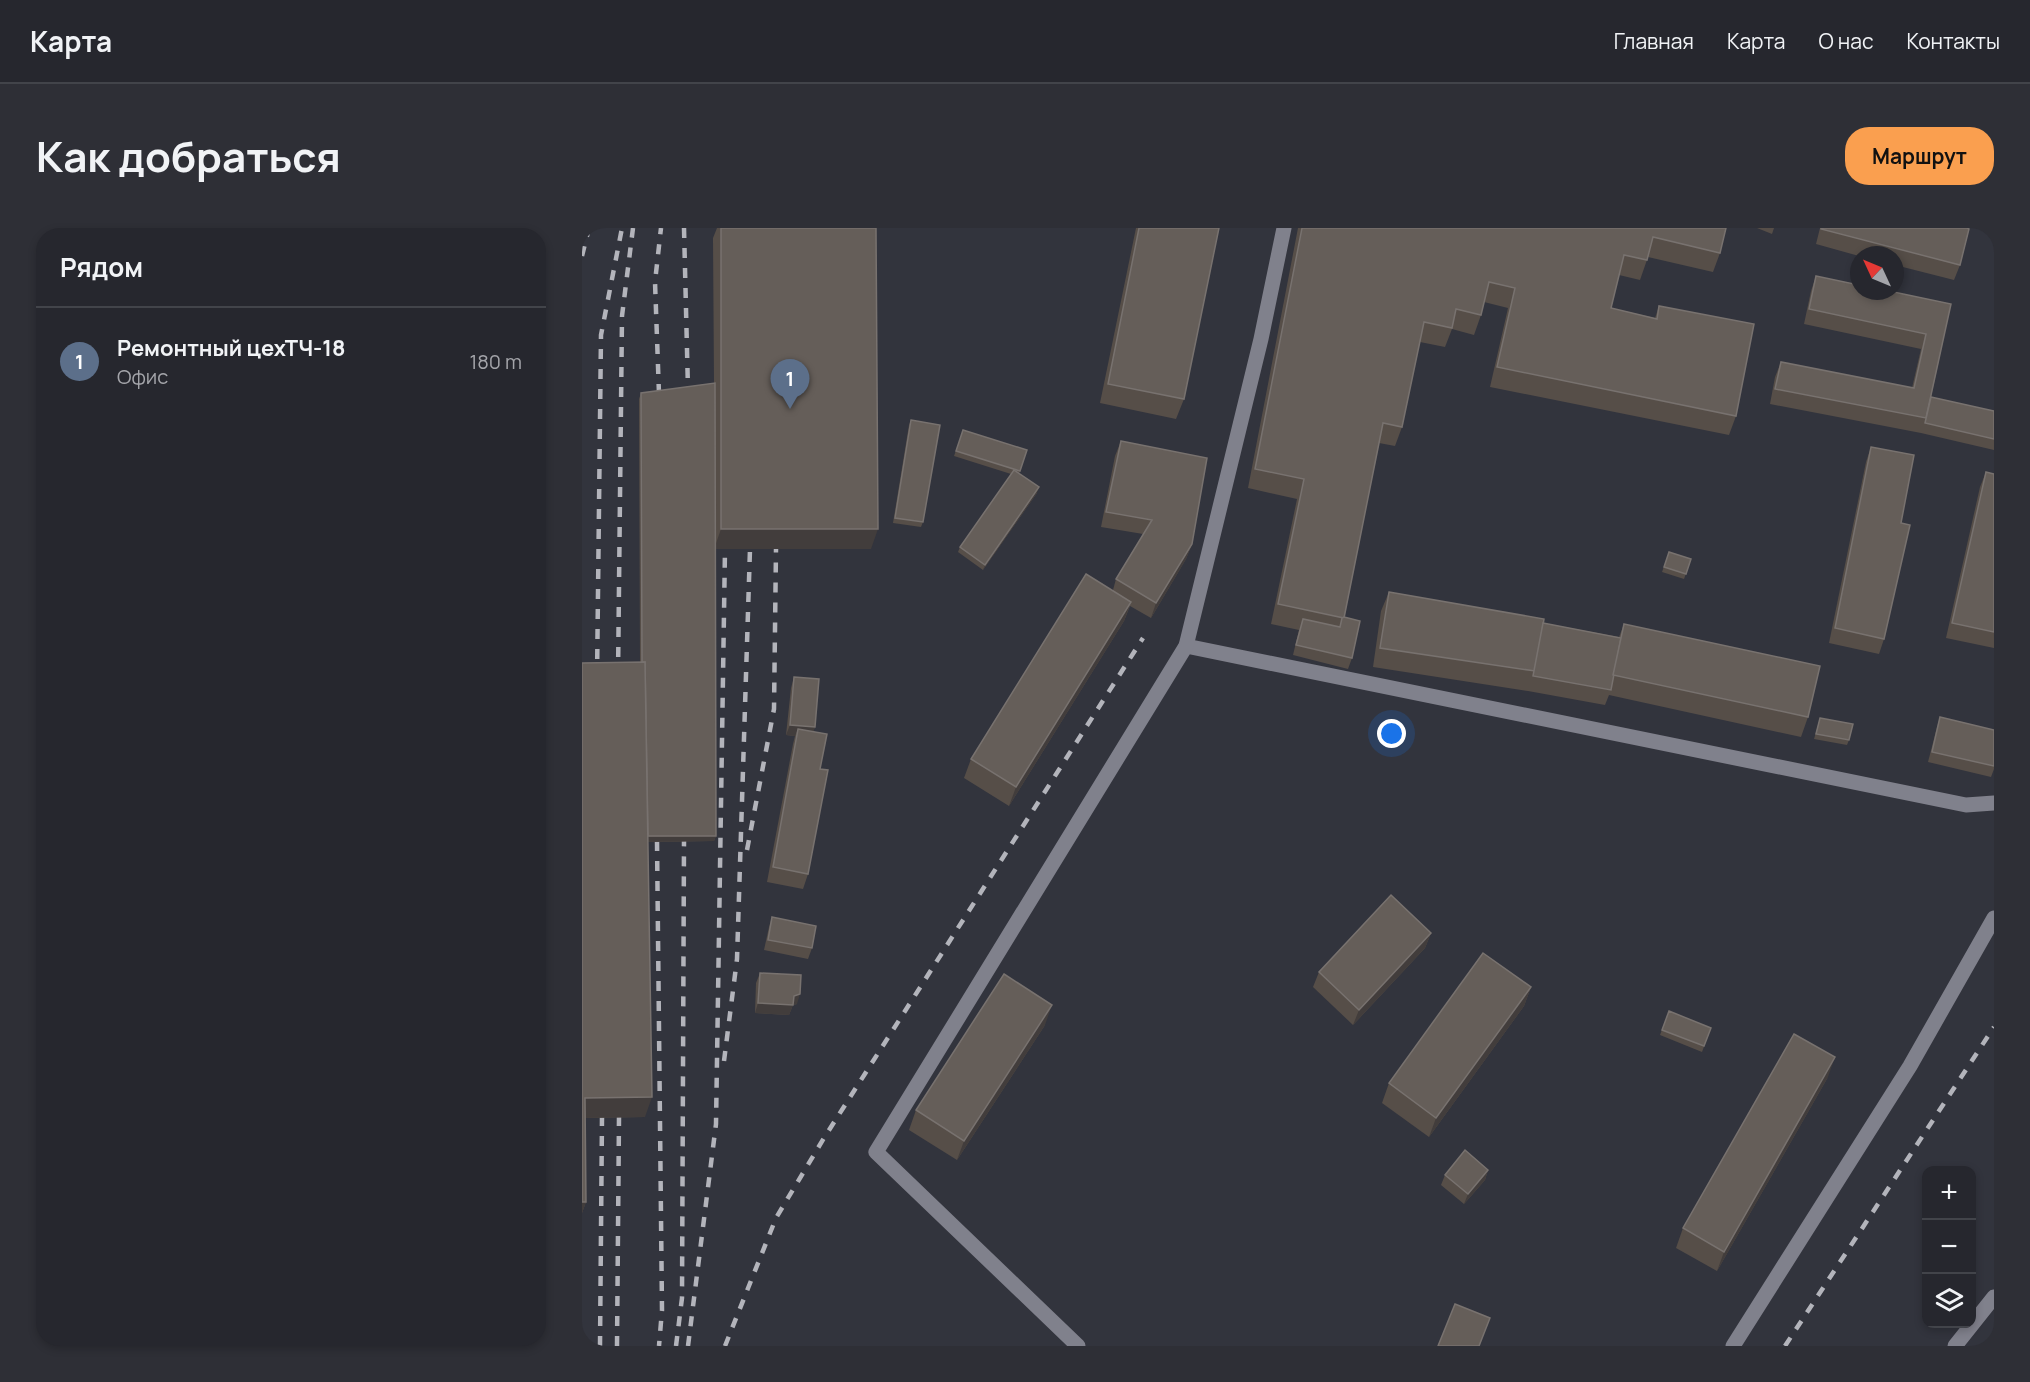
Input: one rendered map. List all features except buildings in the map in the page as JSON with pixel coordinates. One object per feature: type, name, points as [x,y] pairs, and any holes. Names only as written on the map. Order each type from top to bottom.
[{"type":"street","points":[[1078,1346],[876,1152],[1186,646],[1261,339],[1284,228]]},
{"type":"street","points":[[1186,646],[1954,803],[1966,805],[1994,803]]},
{"type":"street","points":[[1733,1346],[1910,1066],[1994,918]]},
{"type":"street","points":[[1955,1346],[1994,1298]]},
{"type":"railway","points":[[582,256],[589,228]]},
{"type":"railway","points":[[597,679],[601,335],[622,228]]},
{"type":"railway","points":[[618,677],[622,316],[633,228]]},
{"type":"railway","points":[[659,394],[655,282],[661,228]]},
{"type":"railway","points":[[684,228],[688,390]]},
{"type":"railway","points":[[688,1346],[716,1124],[725,549]]},
{"type":"railway","points":[[724,1061],[737,959],[750,549]]},
{"type":"railway","points":[[747,850],[774,709],[776,549]]},
{"type":"railway","points":[[725,1346],[776,1218],[824,1138],[1143,638]]},
{"type":"railway","points":[[657,841],[662,1310],[659,1346]]},
{"type":"railway","points":[[676,1346],[682,1298],[684,841]]},
{"type":"railway","points":[[1785,1346],[1994,1027]]},
{"type":"railway","points":[[600,1346],[602,1117]]},
{"type":"railway","points":[[617,1346],[619,1117]]},
{"type":"place","name":"Ремонтный цехТЧ-18","points":[[790,409]]}]
